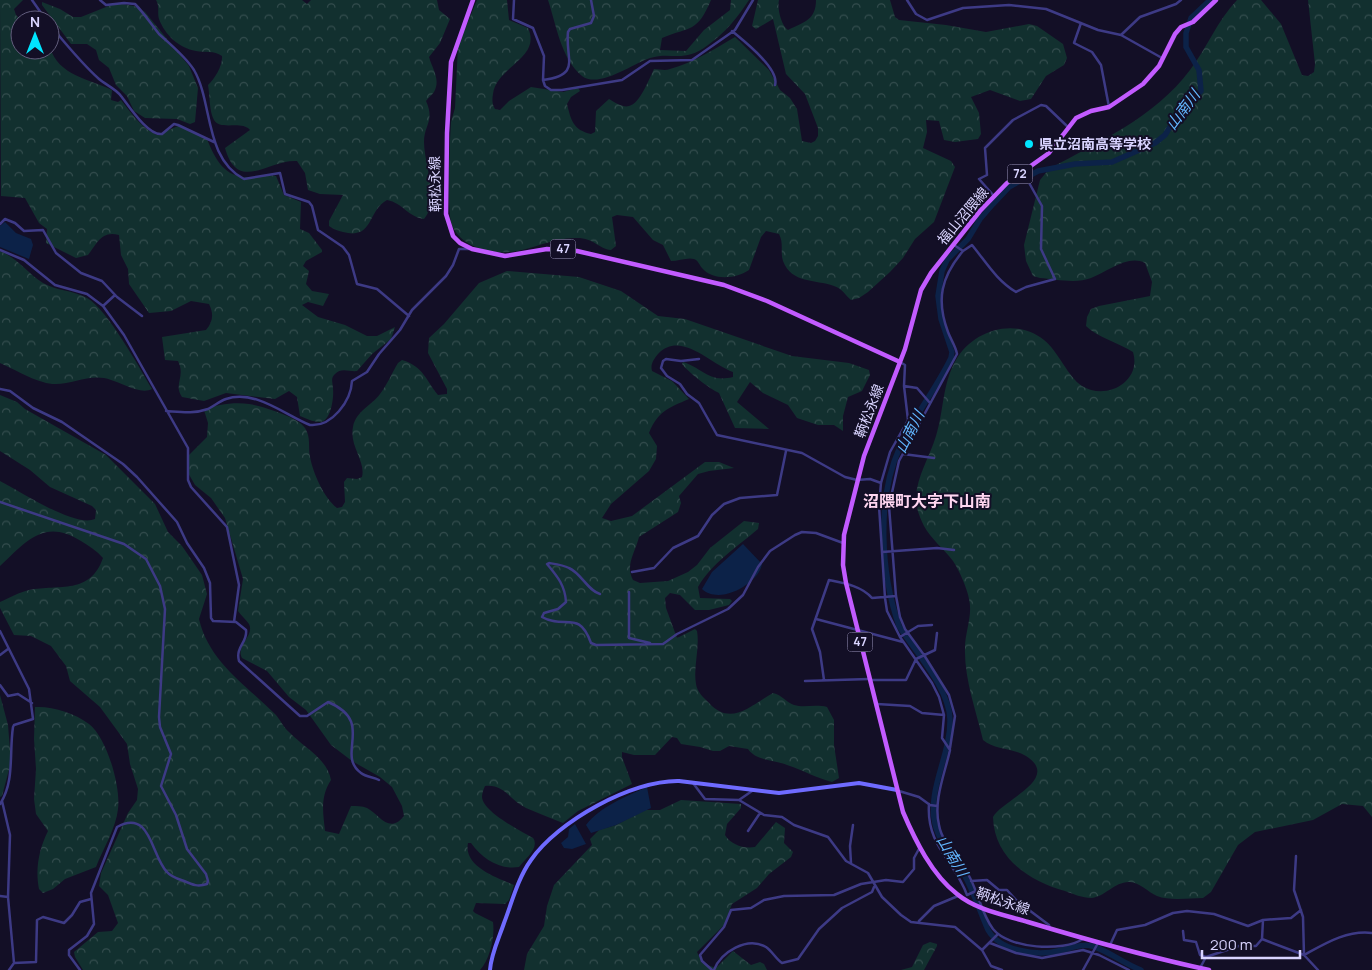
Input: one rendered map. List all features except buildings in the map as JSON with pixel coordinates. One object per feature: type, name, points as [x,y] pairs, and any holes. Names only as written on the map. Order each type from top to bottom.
[{"type":"main road","name":"鞆松永線","points":[[473,0],[451,62],[446,157],[448,226],[453,236],[460,243],[471,248],[505,256],[547,249],[568,250],[724,285],[767,301],[900,362],[873,429],[857,480],[843,543],[843,565],[857,630],[903,812],[939,876],[958,896],[983,908],[1097,944],[1198,969],[1209,970]]},
{"type":"main road","name":"福山沼隈線","points":[[900,362],[921,290],[931,272],[955,246],[994,196],[1049,153],[1068,127],[1083,114],[1109,107],[1143,84],[1162,58],[1176,34],[1216,0]]},
{"type":"street","points":[[100,0],[106,5],[124,2],[135,4],[189,64],[201,88],[205,109],[227,167],[241,177],[249,179],[271,173],[280,173],[285,194],[309,202],[314,209],[318,230],[343,247],[349,256],[357,284],[377,289],[409,316]]},
{"type":"street","points":[[514,0],[513,19],[534,28],[539,38],[544,56],[543,80],[545,86],[551,90],[562,90],[622,80],[650,61],[692,60],[740,25],[752,0]]},
{"type":"street","points":[[543,80],[556,78],[567,71],[570,62],[568,32],[570,29],[591,23],[594,16],[591,0]]},
{"type":"street","points":[[907,0],[916,14],[927,20],[963,8],[1009,5],[1046,9],[1081,23],[1122,35],[1162,58]]},
{"type":"street","points":[[1122,35],[1140,16],[1176,4],[1181,0]]},
{"type":"street","points":[[1081,23],[1074,43],[1092,52],[1101,64],[1109,107]]},
{"type":"street","points":[[732,31],[771,68],[776,78],[775,85]]},
{"type":"street","points":[[60,36],[101,81],[118,92],[135,115],[154,132],[162,134],[174,124],[216,142]]},
{"type":"street","points":[[994,196],[979,179],[987,175],[985,148],[1004,128],[1013,120],[1041,106],[1046,106],[1068,127]]},
{"type":"street","points":[[1023,173],[1042,206],[1040,249],[1055,279],[1026,286],[1016,292],[993,274],[991,268],[972,245],[963,251],[948,270],[941,300],[948,332],[956,354],[903,454],[889,506],[895,596],[900,617],[907,633],[949,695],[955,716],[950,749],[937,806],[939,827],[971,881],[991,927],[997,935],[1023,944],[1044,947],[1078,942],[1083,939]]},
{"type":"street","points":[[0,224],[5,219],[15,223],[24,231],[43,230],[56,253],[81,273],[102,281],[115,295],[142,316]]},
{"type":"street","points":[[955,246],[963,251]]},
{"type":"street","points":[[166,411],[190,413],[210,408],[226,399],[252,399],[272,405],[304,422],[316,426],[334,416],[346,403],[352,390],[352,381],[367,372],[378,354],[400,330],[409,316],[446,276],[453,265],[459,249],[471,248]]},
{"type":"street","points":[[0,250],[24,260],[55,285],[87,294],[102,306],[124,335],[188,448],[188,480],[191,487],[227,527],[239,585],[234,622]]},
{"type":"street","points":[[102,306],[115,295]]},
{"type":"street","points":[[699,360],[680,361],[666,358],[661,368],[667,376],[680,384],[687,394],[699,403],[714,433],[786,451],[802,453],[845,478],[857,480],[870,479],[881,484]]},
{"type":"street","points":[[900,362],[905,365],[904,386],[908,420],[890,452],[881,484],[879,506],[887,611],[932,683],[944,715],[943,742],[950,749]]},
{"type":"street","points":[[904,386],[917,388],[929,402]]},
{"type":"street","points":[[0,388],[10,391],[33,408],[62,422],[123,464],[177,522],[187,543],[204,568],[210,583],[210,618],[212,621],[234,622],[242,625],[247,634],[238,651],[239,661],[300,716],[307,716],[328,702],[348,715],[353,725],[352,754],[354,766],[360,773],[379,780]]},
{"type":"street","points":[[632,572],[654,568],[668,551],[698,536],[712,515],[724,504],[740,498],[777,494],[786,451]]},
{"type":"street","points":[[903,454],[934,458]]},
{"type":"street","points":[[0,502],[134,549],[150,565],[163,596],[165,622],[159,717],[160,727],[171,754],[161,786],[176,815],[187,849],[206,874],[208,881],[204,885],[195,886],[170,875],[162,865],[152,843],[141,826],[134,821],[126,822],[117,827],[98,871],[91,899],[94,924],[87,936],[69,950],[69,955],[80,970]]},
{"type":"street","points":[[600,594],[596,593],[585,580],[568,567],[549,563],[547,564],[556,573],[563,586],[566,602],[558,609],[544,613],[542,617],[580,623],[587,632],[591,643],[596,645],[663,644],[677,634],[734,605],[749,587],[762,559],[777,546],[795,535],[802,532],[816,533],[843,543]]},
{"type":"street","points":[[883,552],[937,548],[954,550]]},
{"type":"street","points":[[824,680],[820,652],[812,629],[829,580],[846,583],[868,592],[872,598],[895,596]]},
{"type":"street","points":[[630,592],[629,638],[654,644]]},
{"type":"street","points":[[816,619],[902,643],[904,641]]},
{"type":"street","points":[[901,636],[918,626],[932,625]]},
{"type":"street","points":[[0,631],[3,641]]},
{"type":"street","points":[[805,682],[824,680],[906,680],[918,659],[935,650],[938,633]]},
{"type":"street","points":[[0,638],[26,680],[32,703],[33,720],[12,727],[10,780],[1,802],[10,835],[8,897],[14,962],[9,970]]},
{"type":"street","points":[[0,655],[8,649]]},
{"type":"street","points":[[0,685],[8,696],[18,694],[32,703]]},
{"type":"street","points":[[876,703],[910,706],[922,713],[944,715]]},
{"type":"street","points":[[490,970],[492,955],[526,868],[542,848],[583,813],[640,787],[664,781],[788,794],[859,783],[897,790],[919,797],[929,805],[937,806]]},
{"type":"street","points":[[693,783],[705,799],[739,800],[760,813],[782,817],[794,826],[828,837],[846,861],[868,874],[874,887],[901,915],[911,922],[919,921],[941,927],[955,928],[982,950],[991,966],[1002,970]]},
{"type":"street","points":[[739,800],[752,791]]},
{"type":"street","points":[[929,805],[930,824],[935,841],[944,858],[960,877],[968,895],[975,892]]},
{"type":"street","points":[[748,831],[760,813]]},
{"type":"street","points":[[851,863],[850,846],[853,825]]},
{"type":"street","points":[[874,887],[872,892],[849,904],[828,920],[795,960],[782,963],[766,947],[747,944],[728,952],[713,970],[702,961],[700,955],[724,927],[731,910],[751,908],[764,900],[784,896],[834,895],[861,884],[886,880],[903,882],[909,878],[914,869],[914,858],[921,846]]},
{"type":"street","points":[[1296,856],[1294,890],[1304,918],[1304,955]]},
{"type":"street","points":[[971,881],[987,880],[999,890],[1007,890],[1017,901],[1049,925],[1050,928]]},
{"type":"street","points":[[0,896],[8,897]]},
{"type":"street","points":[[919,921],[934,906],[958,896]]},
{"type":"street","points":[[14,962],[36,962],[37,920],[43,917],[64,923],[72,915],[80,902],[91,899]]},
{"type":"street","points":[[1110,947],[1117,930],[1145,925],[1172,913],[1202,911],[1248,926],[1263,920],[1291,918],[1301,910]]},
{"type":"street","points":[[1183,931],[1184,940],[1196,942],[1200,955],[1206,957],[1240,946],[1256,946],[1262,939],[1263,920]]},
{"type":"street","points":[[1304,955],[1358,931],[1372,933]]},
{"type":"street","points":[[982,950],[997,935]]},
{"type":"street","points":[[1262,939],[1304,955],[1318,970]]},
{"type":"street","points":[[991,942],[1033,957],[1048,958],[1082,950],[1093,953],[1129,970]]},
{"type":"street","points":[[1083,970],[1097,944]]},
{"type":"street","points":[[1198,969],[1206,957]]},
{"type":"green space","points":[[0,0],[23,0],[14,10],[10,10],[10,60],[57,60],[67,70],[76,75],[112,90],[111,100],[118,102],[121,100],[137,120],[151,132],[157,135],[178,126],[207,139],[219,162],[236,176],[276,176],[284,195],[301,202],[300,229],[309,233],[322,250],[322,252],[306,261],[303,266],[309,271],[306,284],[312,291],[329,294],[323,306],[308,302],[302,305],[318,317],[345,325],[367,336],[377,336],[395,327],[391,339],[372,354],[357,371],[340,371],[333,376],[332,403],[329,414],[323,421],[314,421],[300,416],[297,397],[289,391],[275,399],[226,393],[204,401],[182,397],[179,388],[181,372],[178,361],[165,360],[162,337],[206,330],[212,318],[209,304],[191,301],[171,311],[149,313],[129,284],[128,269],[121,255],[119,235],[108,234],[104,236],[88,255],[76,258],[46,243],[47,229],[39,223],[25,198],[1,196]]},
{"type":"green space","points":[[156,0],[302,0],[307,4],[311,0],[437,0],[439,10],[450,19],[440,43],[429,57],[437,83],[434,92],[426,101],[429,118],[424,142],[431,202],[429,211],[424,219],[414,216],[397,204],[387,200],[360,232],[341,232],[329,226],[329,221],[343,195],[320,194],[308,190],[305,173],[297,161],[286,162],[255,171],[246,172],[238,169],[231,162],[225,148],[250,130],[242,126],[221,125],[217,123],[212,116],[210,108],[208,85],[218,72],[222,56],[213,52],[199,52],[184,47],[173,40],[159,19]]},
{"type":"green space","points":[[477,0],[507,0],[509,20],[528,28],[531,38],[529,47],[524,55],[496,85],[492,98],[495,109],[500,110],[509,101],[531,87],[563,92],[578,88],[580,91],[571,97],[567,104],[568,110],[574,124],[580,130],[591,134],[595,132],[596,111],[609,99],[624,106],[629,106],[637,101],[654,69],[668,70],[687,63],[735,37],[769,70],[780,90],[790,98],[797,109],[802,141],[811,143],[815,141],[818,136],[818,128],[805,94],[786,74],[773,19],[756,29],[752,26],[758,0],[779,0],[780,16],[788,30],[808,20],[814,12],[816,0],[890,0],[895,17],[899,20],[986,32],[1029,24],[1037,26],[1063,44],[1067,58],[1064,65],[1046,76],[1031,99],[1020,101],[990,90],[971,97],[979,113],[981,134],[978,139],[955,142],[944,140],[939,121],[926,120],[927,132],[923,148],[951,161],[955,167],[934,222],[915,239],[903,258],[890,272],[868,292],[859,298],[851,300],[837,287],[792,274],[783,261],[779,234],[766,231],[761,237],[749,270],[731,277],[712,275],[694,259],[671,261],[663,245],[653,240],[633,217],[617,215],[612,217],[616,246],[611,250],[583,238],[568,238],[518,251],[493,252],[476,247],[461,238],[452,225],[450,217],[451,122],[455,108],[458,46]]},
{"type":"green space","points":[[548,0],[711,0],[702,18],[692,27],[662,38],[660,50],[686,51],[704,30],[730,10],[731,0],[749,0],[726,30],[699,51],[684,56],[658,56],[650,58],[616,74],[598,79],[589,79],[582,76],[575,69],[564,51]]},
{"type":"green space","points":[[1237,0],[1261,0],[1281,24],[1302,75],[1308,76],[1314,72],[1315,64],[1308,0],[1372,0],[1372,817],[1363,806],[1342,804],[1313,820],[1255,832],[1238,845],[1211,892],[1203,898],[1162,898],[1130,882],[1120,884],[1096,897],[1078,896],[1039,881],[1016,866],[1007,856],[995,832],[993,817],[998,810],[1034,781],[1037,773],[1035,765],[1026,756],[993,746],[983,740],[966,671],[965,642],[970,611],[968,595],[958,569],[930,535],[919,516],[916,504],[917,489],[936,436],[951,369],[963,350],[984,334],[1008,328],[1033,333],[1049,345],[1077,382],[1091,390],[1111,390],[1127,380],[1132,372],[1134,363],[1133,352],[1091,330],[1086,326],[1087,317],[1091,309],[1099,306],[1150,296],[1152,282],[1145,263],[1138,261],[1125,262],[1091,278],[1079,281],[1033,276],[1026,261],[1024,245],[1040,180],[1049,169],[1107,138],[1160,102],[1190,70]]},
{"type":"green space","points":[[42,2],[60,9],[73,17],[81,17],[116,3],[134,6],[145,12],[189,66],[198,88],[195,122],[190,124],[177,119],[145,118],[134,111],[127,96],[116,85],[109,68],[99,60],[96,50],[87,44],[71,44],[60,29],[60,10],[46,10]]},
{"type":"green space","points":[[0,251],[7,254],[43,283],[53,288],[82,295],[95,304],[122,339],[152,389],[137,390],[116,381],[102,378],[52,384],[32,378],[0,363]]},
{"type":"green space","points":[[507,271],[579,277],[621,291],[658,316],[685,319],[792,356],[849,363],[869,370],[870,375],[862,391],[848,397],[843,416],[843,431],[834,425],[818,425],[797,418],[788,405],[763,393],[750,382],[737,402],[769,429],[735,428],[719,393],[699,380],[682,364],[683,362],[717,378],[733,377],[733,372],[686,347],[676,346],[667,348],[658,354],[654,360],[652,371],[672,381],[689,399],[664,411],[656,420],[649,433],[657,446],[656,459],[649,471],[611,504],[602,518],[611,521],[632,516],[705,462],[719,462],[734,468],[698,474],[679,496],[681,503],[678,512],[639,537],[630,564],[631,575],[633,580],[640,583],[668,581],[688,572],[697,565],[710,548],[744,521],[759,523],[758,529],[710,570],[698,587],[700,598],[730,599],[732,601],[729,605],[709,610],[695,610],[680,595],[670,593],[665,598],[666,608],[677,638],[695,629],[697,631],[698,644],[695,678],[697,687],[703,697],[717,710],[733,714],[741,712],[773,693],[794,705],[827,707],[834,720],[834,745],[839,778],[832,782],[787,765],[761,758],[751,753],[748,749],[729,746],[720,751],[713,751],[681,744],[677,738],[672,737],[655,755],[634,755],[622,752],[632,784],[578,811],[563,823],[520,805],[497,787],[485,786],[482,797],[489,809],[495,815],[533,838],[535,846],[519,867],[505,867],[492,862],[471,843],[468,843],[468,851],[476,865],[491,875],[514,885],[509,900],[505,904],[476,903],[473,911],[493,922],[489,954],[480,970],[83,970],[74,952],[98,932],[112,931],[118,923],[108,895],[99,886],[101,873],[128,813],[137,800],[138,789],[130,764],[127,744],[100,707],[70,681],[66,666],[51,646],[31,636],[14,635],[0,608],[0,602],[26,591],[73,586],[82,583],[97,570],[103,558],[90,547],[68,534],[46,532],[28,541],[0,566],[0,481],[61,514],[86,520],[95,519],[96,510],[92,506],[50,487],[30,470],[0,451],[0,395],[17,402],[25,409],[106,455],[155,504],[168,532],[182,546],[202,575],[207,594],[199,619],[211,648],[230,672],[275,714],[287,730],[320,759],[329,772],[331,780],[325,792],[323,805],[325,831],[339,834],[351,806],[367,808],[384,821],[394,824],[404,816],[402,806],[392,787],[331,745],[306,710],[289,697],[267,671],[242,658],[241,649],[250,628],[238,611],[243,579],[225,518],[211,498],[195,485],[187,471],[189,455],[207,437],[208,423],[204,410],[220,405],[238,403],[271,410],[288,416],[305,428],[309,438],[309,453],[316,478],[332,504],[337,508],[342,507],[345,502],[344,482],[347,478],[357,479],[362,477],[363,471],[352,434],[357,417],[380,394],[398,363],[402,360],[420,370],[438,395],[447,394],[447,389],[428,353],[429,338],[444,324],[479,283]]},
{"type":"green space","points":[[0,695],[8,725],[11,762],[2,796],[0,797]]},
{"type":"green space","points":[[35,707],[63,711],[83,720],[96,731],[107,751],[115,776],[118,800],[115,824],[96,867],[65,879],[53,889],[43,893],[39,889],[38,867],[40,852],[48,831],[36,814],[34,799],[36,769],[34,739]]},
{"type":"green space","points":[[681,800],[741,804],[741,808],[727,824],[725,835],[734,844],[742,847],[755,847],[776,822],[785,828],[784,843],[793,852],[791,857],[769,874],[757,888],[732,904],[724,925],[697,952],[702,963],[716,968],[733,951],[751,965],[760,962],[764,964],[767,970],[524,970],[527,954],[544,926],[547,906],[554,885],[592,845],[590,839],[599,830],[616,825],[645,810],[660,810]]},
{"type":"green space","points":[[930,942],[937,944],[937,946],[924,970],[901,970],[912,967],[923,945]]},
{"type":"water","points":[[5,222],[16,233],[31,239],[33,245],[29,259],[0,247],[0,226]]},
{"type":"water","points":[[743,544],[762,564],[754,578],[738,590],[728,594],[710,594],[702,589],[712,572]]},
{"type":"water","points":[[647,787],[651,808],[616,825],[591,833],[586,825],[599,812]]},
{"type":"water","points":[[575,824],[586,844],[572,849],[564,848],[561,843],[568,837],[569,829]]},
{"type":"waterway","name":"山南川","points":[[1141,970],[1088,945],[1039,953],[1019,950],[1001,943],[988,930],[973,892],[937,832],[935,824],[934,798],[947,746],[950,719],[948,707],[938,683],[899,626],[888,583],[885,560],[884,512],[892,467],[900,447],[951,358],[952,352],[941,319],[938,296],[942,271],[947,260],[968,239],[980,219],[1009,187],[1038,171],[1075,164],[1112,162],[1155,143],[1165,135],[1178,114],[1201,91],[1199,70],[1186,47],[1186,33],[1191,18],[1210,0]]},
{"type":"place","name":"県立沼南高等学校","points":[[1029,144]]},
{"type":"district","name":"沼隈町大字下山南","points":[[927,501]]}]
